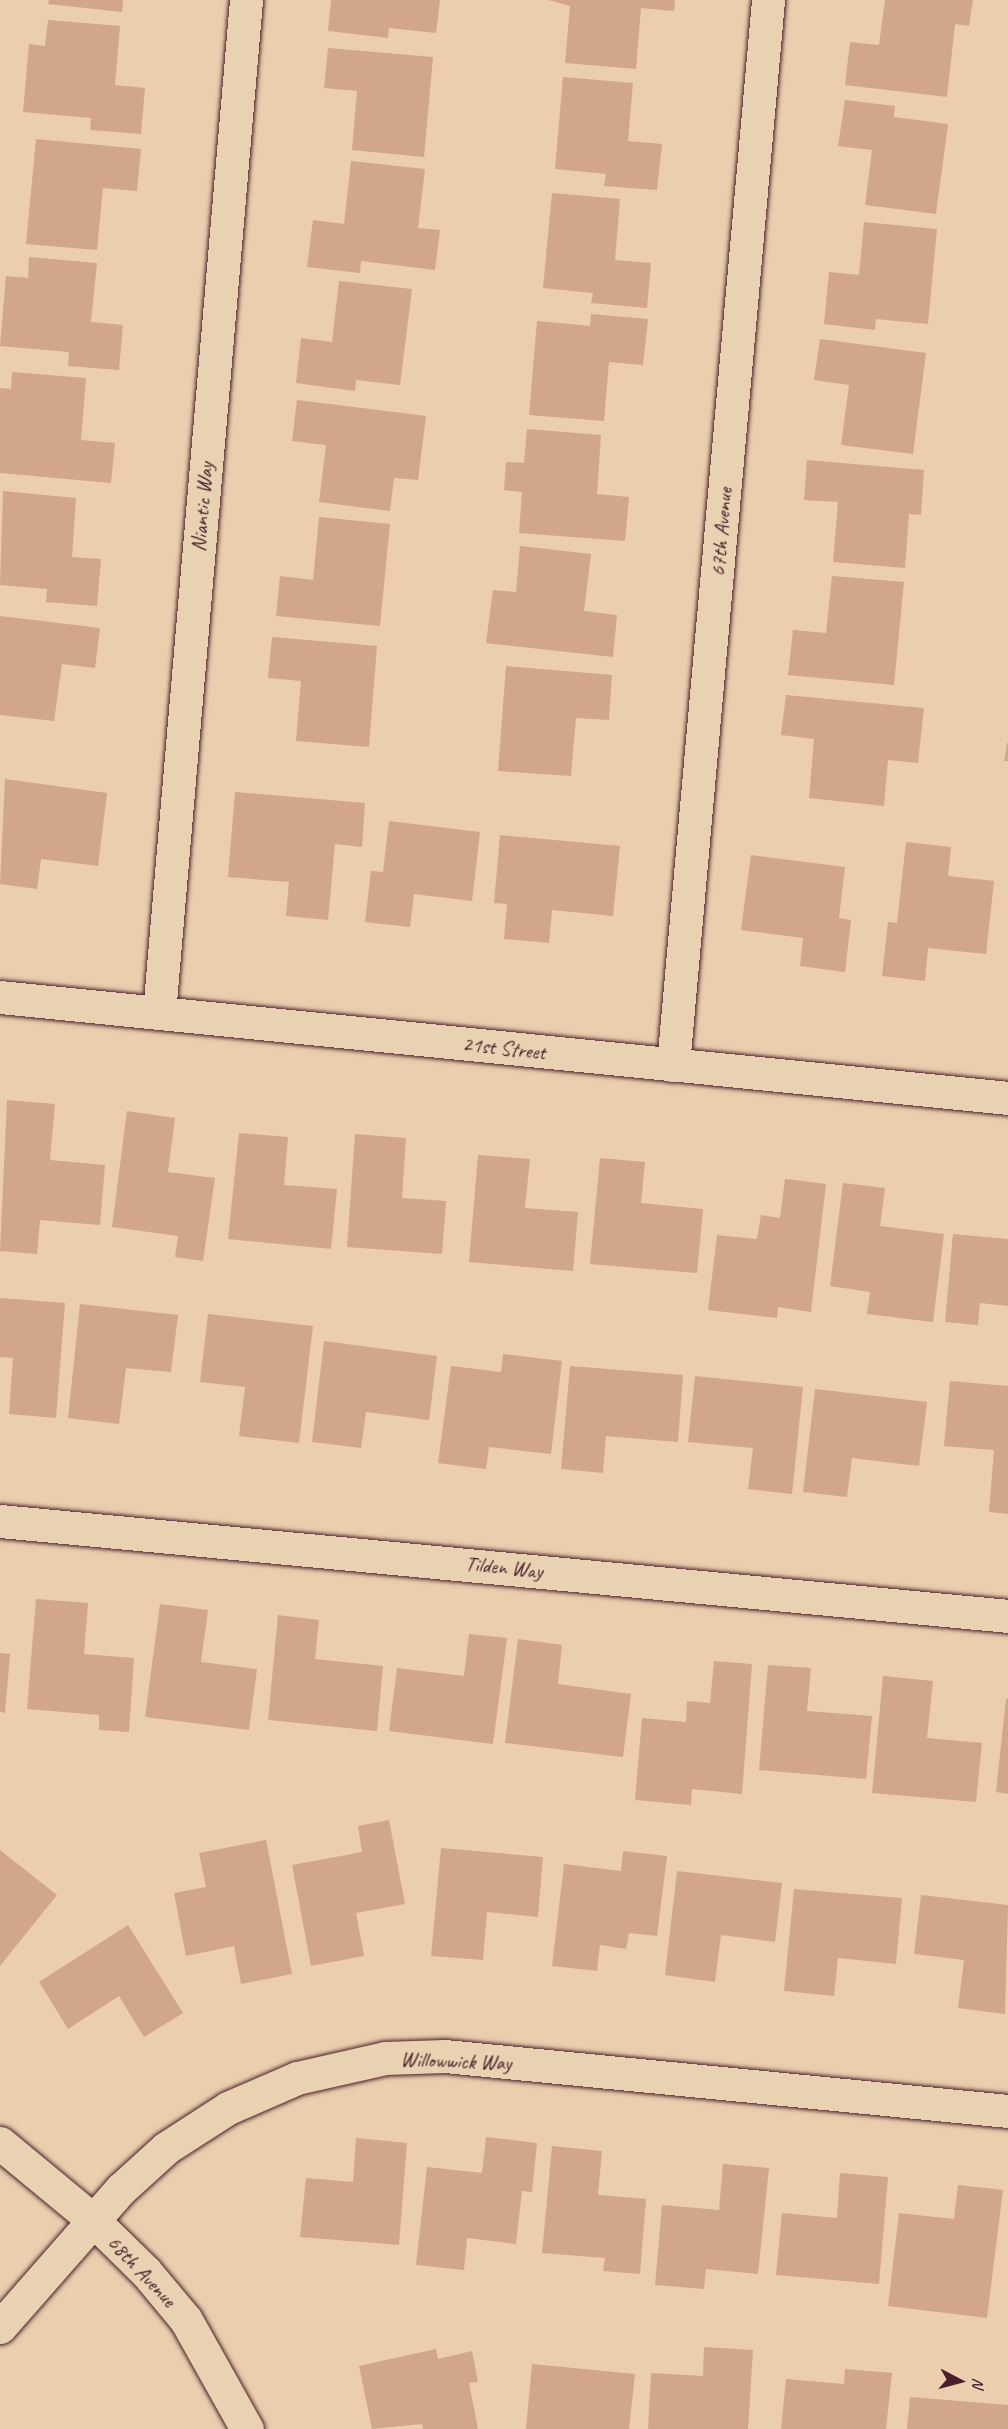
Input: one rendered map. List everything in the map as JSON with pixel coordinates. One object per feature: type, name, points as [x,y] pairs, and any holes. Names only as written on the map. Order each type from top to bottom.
[{"type":"street","name":"Niantic Way","points":[[159,1013],[246,0]]},
{"type":"street","name":"67th Avenue","points":[[673,1065],[768,0]]},
{"type":"street","name":"21st Street","points":[[0,997],[1008,1098]]},
{"type":"street","name":"Tilden Way","points":[[0,1521],[1008,1616]]},
{"type":"street","name":"Willowwick Way","points":[[0,2327],[93,2220],[166,2148],[228,2108],[297,2078],[385,2058],[445,2056],[1008,2111]]},
{"type":"street","name":"68th Avenue","points":[[0,2143],[93,2220],[186,2320],[248,2429]]},
{"type":"building","points":[[49,0],[123,0],[122,12],[48,4]]},
{"type":"building","points":[[331,0],[440,0],[436,33],[389,28],[388,38],[328,31]]},
{"type":"building","points":[[548,0],[675,0],[674,11],[641,8],[636,69],[565,63],[570,6]]},
{"type":"building","points":[[885,0],[973,0],[969,26],[955,24],[947,97],[845,85],[850,42],[879,45]]},
{"type":"building","points":[[48,20],[120,26],[115,85],[145,88],[141,134],[90,130],[91,118],[23,112],[29,44],[45,46]]},
{"type":"building","points":[[328,48],[433,57],[424,157],[352,150],[357,91],[324,88]]},
{"type":"building","points":[[563,77],[633,83],[628,141],[662,144],[657,190],[604,186],[606,174],[555,169]]},
{"type":"building","points":[[845,100],[895,106],[894,117],[948,124],[936,214],[865,205],[872,150],[838,146]]},
{"type":"building","points":[[36,139],[141,149],[137,191],[103,188],[97,250],[26,244]]},
{"type":"building","points":[[351,161],[425,169],[418,228],[440,230],[435,270],[361,261],[360,273],[307,267],[313,220],[344,224]]},
{"type":"building","points":[[552,193],[620,199],[615,260],[651,263],[647,308],[591,303],[593,293],[543,288]]},
{"type":"building","points":[[864,222],[937,229],[928,324],[876,319],[875,330],[824,324],[829,272],[859,275]]},
{"type":"building","points":[[29,257],[97,263],[91,322],[123,325],[119,370],[68,366],[69,352],[0,346],[6,276],[28,278]]},
{"type":"building","points":[[339,281],[412,289],[400,385],[356,380],[355,391],[296,383],[301,338],[332,342]]},
{"type":"building","points":[[591,314],[648,319],[643,365],[609,362],[604,421],[529,415],[537,321],[590,326]]},
{"type":"building","points":[[820,339],[926,353],[913,454],[841,445],[849,385],[814,380]]},
{"type":"building","points":[[12,372],[86,378],[81,440],[115,443],[111,483],[0,473],[0,388],[11,389]]},
{"type":"building","points":[[297,400],[426,416],[418,480],[394,478],[390,511],[319,502],[326,445],[292,441]]},
{"type":"building","points":[[527,429],[601,435],[597,494],[629,497],[625,541],[519,533],[522,492],[504,490],[506,462],[524,463]]},
{"type":"building","points":[[807,460],[924,470],[921,515],[909,514],[905,568],[833,562],[838,502],[804,500]]},
{"type":"building","points":[[3,491],[76,498],[72,557],[101,559],[97,606],[46,602],[47,589],[0,585]]},
{"type":"building","points":[[319,517],[390,524],[380,626],[276,616],[280,576],[313,580]]},
{"type":"building","points":[[520,546],[591,554],[584,611],[617,615],[613,657],[486,643],[493,590],[516,592]]},
{"type":"building","points":[[832,576],[904,582],[894,685],[788,675],[793,630],[826,633]]},
{"type":"building","points":[[0,616],[100,628],[95,668],[62,664],[54,721],[0,715]]},
{"type":"building","points":[[272,637],[377,646],[369,747],[296,741],[301,681],[268,678]]},
{"type":"building","points":[[506,666],[612,675],[609,720],[576,718],[571,776],[498,771]]},
{"type":"building","points":[[786,695],[924,708],[918,763],[888,760],[884,806],[809,798],[814,739],[781,735]]},
{"type":"building","points":[[1007,743],[1008,761],[1004,761]]},
{"type":"building","points":[[5,779],[107,793],[98,866],[41,859],[37,889],[0,884]]},
{"type":"building","points":[[235,792],[365,803],[362,847],[335,844],[328,920],[286,916],[289,882],[228,877]]},
{"type":"building","points":[[389,821],[480,832],[472,901],[414,894],[410,927],[365,922],[371,871],[383,872]]},
{"type":"building","points":[[500,835],[620,846],[613,916],[552,910],[549,943],[504,939],[507,904],[494,903]]},
{"type":"building","points":[[906,842],[951,847],[948,876],[994,881],[986,954],[928,948],[925,981],[882,976],[888,922],[897,923]]},
{"type":"building","points":[[751,855],[845,867],[839,918],[851,920],[845,972],[800,966],[803,938],[741,930]]},
{"type":"building","points":[[7,1100],[55,1104],[50,1160],[105,1165],[100,1225],[40,1220],[37,1254],[0,1251]]},
{"type":"building","points":[[127,1111],[175,1118],[168,1172],[215,1178],[203,1261],[175,1257],[178,1236],[112,1227]]},
{"type":"building","points":[[239,1133],[288,1137],[284,1185],[337,1189],[331,1249],[228,1239]]},
{"type":"building","points":[[355,1134],[406,1138],[402,1198],[446,1201],[442,1254],[347,1247]]},
{"type":"building","points":[[478,1155],[530,1159],[525,1208],[578,1212],[573,1271],[469,1262]]},
{"type":"building","points":[[600,1158],[645,1162],[641,1203],[703,1209],[697,1273],[590,1264]]},
{"type":"building","points":[[785,1179],[826,1184],[811,1312],[778,1307],[777,1318],[708,1310],[717,1235],[757,1239],[761,1215],[780,1218]]},
{"type":"building","points":[[843,1183],[885,1188],[880,1226],[944,1234],[933,1322],[867,1314],[870,1292],[830,1286]]},
{"type":"building","points":[[953,1234],[1008,1239],[1008,1306],[980,1303],[978,1325],[945,1322]]},
{"type":"building","points":[[0,1298],[65,1303],[56,1418],[9,1414],[13,1358],[0,1357]]},
{"type":"building","points":[[80,1304],[178,1315],[171,1372],[126,1368],[119,1424],[68,1418]]},
{"type":"building","points":[[208,1314],[313,1326],[299,1443],[239,1436],[245,1387],[200,1382]]},
{"type":"building","points":[[324,1341],[437,1356],[429,1420],[366,1412],[361,1448],[312,1442]]},
{"type":"building","points":[[503,1354],[562,1361],[551,1454],[489,1447],[486,1469],[438,1463],[451,1366],[501,1372]]},
{"type":"building","points":[[570,1366],[683,1375],[678,1442],[606,1436],[603,1473],[561,1469]]},
{"type":"building","points":[[695,1376],[803,1387],[792,1494],[748,1489],[753,1448],[688,1442]]},
{"type":"building","points":[[950,1381],[1008,1386],[1008,1514],[989,1512],[994,1450],[944,1446]]},
{"type":"building","points":[[815,1389],[927,1402],[919,1466],[852,1458],[847,1497],[803,1492]]},
{"type":"building","points":[[36,1599],[88,1603],[84,1654],[134,1658],[129,1732],[99,1730],[99,1715],[27,1709]]},
{"type":"building","points":[[160,1604],[208,1610],[201,1662],[257,1669],[249,1730],[145,1717]]},
{"type":"building","points":[[278,1615],[319,1620],[315,1659],[383,1666],[377,1731],[268,1720]]},
{"type":"building","points":[[469,1634],[507,1638],[493,1744],[389,1731],[397,1668],[464,1676]]},
{"type":"building","points":[[518,1639],[562,1645],[558,1684],[631,1694],[623,1757],[505,1743]]},
{"type":"building","points":[[0,1653],[10,1654],[5,1713],[0,1712]]},
{"type":"building","points":[[714,1661],[752,1664],[742,1794],[692,1789],[691,1805],[635,1800],[642,1718],[686,1722],[687,1701],[710,1703]]},
{"type":"building","points":[[768,1665],[811,1668],[807,1711],[872,1716],[866,1779],[759,1770]]},
{"type":"building","points":[[883,1676],[933,1681],[927,1738],[982,1743],[976,1802],[872,1793]]},
{"type":"building","points":[[1006,1699],[1008,1699],[1008,1794],[996,1792]]},
{"type":"building","points":[[389,1820],[405,1904],[356,1913],[364,1956],[311,1966],[292,1865],[362,1852],[358,1826]]},
{"type":"building","points":[[266,1840],[292,1974],[241,1984],[234,1946],[186,1956],[174,1893],[206,1887],[199,1853]]},
{"type":"building","points":[[441,1848],[543,1857],[538,1917],[487,1912],[483,1960],[431,1956]]},
{"type":"building","points":[[0,1850],[57,1895],[0,1966]]},
{"type":"building","points":[[623,1851],[667,1856],[657,1936],[629,1933],[626,1949],[600,1945],[597,1971],[552,1966],[564,1864],[621,1871]]},
{"type":"building","points":[[677,1871],[782,1883],[775,1942],[721,1935],[715,1982],[665,1975]]},
{"type":"building","points":[[794,1889],[902,1898],[896,1964],[838,1958],[834,1996],[784,1991]]},
{"type":"building","points":[[921,1895],[1008,1905],[1005,2014],[958,2008],[964,1960],[914,1954]]},
{"type":"building","points":[[128,1925],[183,2013],[144,2037],[119,1996],[68,2029],[39,1982]]},
{"type":"building","points":[[486,2137],[537,2143],[532,2192],[522,2191],[516,2244],[467,2238],[464,2270],[416,2265],[427,2167],[482,2173]]},
{"type":"building","points":[[356,2138],[407,2143],[399,2245],[300,2237],[306,2178],[353,2182]]},
{"type":"building","points":[[552,2146],[602,2151],[598,2195],[646,2199],[640,2274],[603,2271],[605,2258],[542,2253]]},
{"type":"building","points":[[723,2164],[769,2168],[758,2274],[706,2269],[704,2289],[655,2285],[662,2205],[719,2210]]},
{"type":"building","points":[[840,2173],[888,2177],[879,2284],[776,2275],[782,2213],[837,2218]]},
{"type":"building","points":[[958,2185],[1003,2190],[987,2318],[888,2306],[899,2213],[954,2219]]},
{"type":"building","points":[[704,2347],[753,2350],[748,2429],[648,2429],[651,2373],[703,2376]]},
{"type":"building","points":[[436,2349],[438,2359],[472,2351],[478,2382],[469,2383],[478,2429],[423,2429],[422,2424],[372,2429],[359,2366]]},
{"type":"building","points":[[532,2364],[635,2374],[629,2429],[526,2429]]},
{"type":"building","points":[[845,2369],[892,2373],[886,2429],[781,2429],[786,2379],[844,2384]]},
{"type":"building","points":[[910,2397],[1008,2405],[1008,2429],[907,2429]]}]
